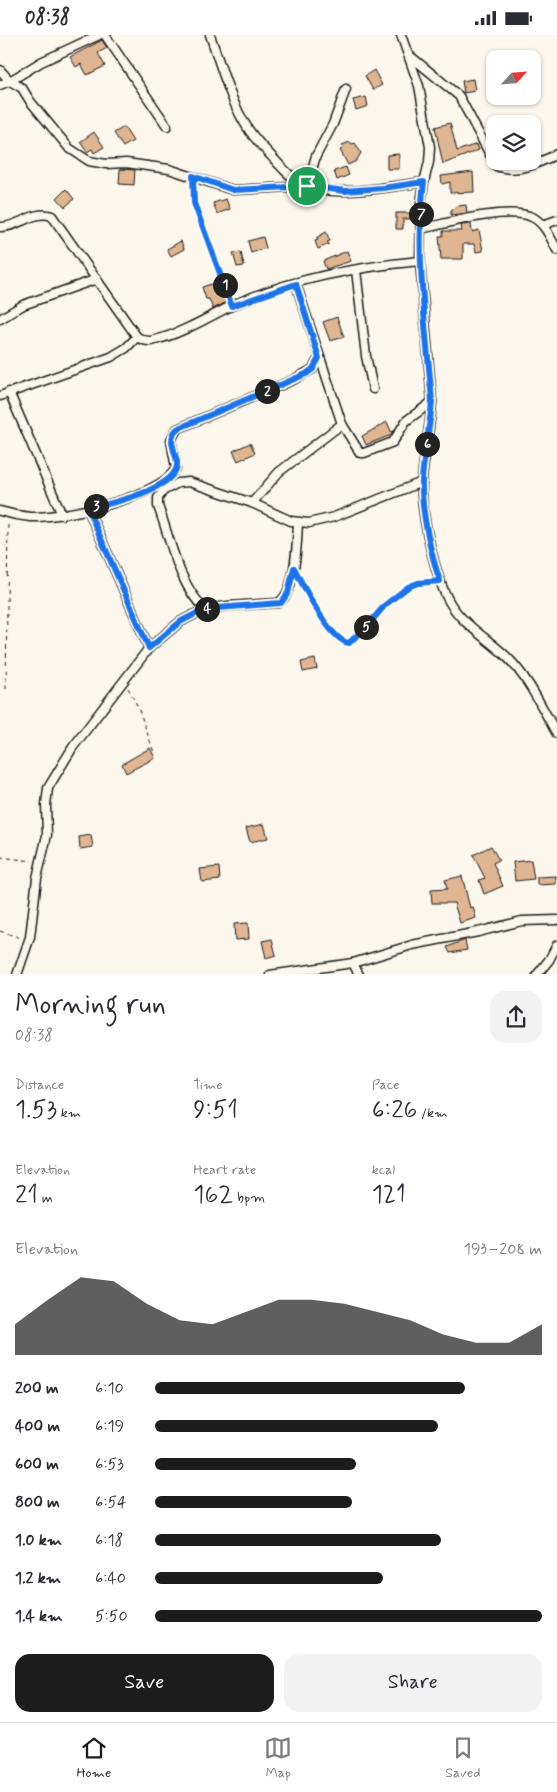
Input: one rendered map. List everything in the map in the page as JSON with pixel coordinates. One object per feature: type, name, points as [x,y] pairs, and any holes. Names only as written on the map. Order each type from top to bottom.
[{"type":"street","points":[[0,85],[41,62],[100,35]]},
{"type":"street","points":[[104,35],[167,127]]},
{"type":"street","points":[[210,35],[236,104],[248,129],[278,164],[307,186]]},
{"type":"street","points":[[401,35],[419,86],[430,147],[429,162],[424,182],[420,261],[432,401],[422,482],[427,524],[440,581],[450,603],[463,619],[516,667],[557,734]]},
{"type":"street","points":[[408,54],[459,96],[496,167],[522,168],[557,154]]},
{"type":"street","points":[[0,70],[10,81],[22,88],[30,101],[70,148],[89,161],[106,164],[126,163],[162,167],[233,190],[307,186],[345,191],[424,182]]},
{"type":"street","points":[[307,186],[316,156],[333,124],[346,89]]},
{"type":"street","points":[[421,229],[510,213],[532,217],[542,225],[557,250]]},
{"type":"street","points":[[0,227],[7,227],[40,215],[50,215],[137,337],[141,339],[155,340],[232,306],[296,284],[356,270],[420,261]]},
{"type":"street","points":[[542,225],[557,220]]},
{"type":"street","points":[[356,270],[366,356],[373,389]]},
{"type":"street","points":[[0,319],[23,305],[97,279]]},
{"type":"street","points":[[296,284],[342,423],[359,451],[363,454],[393,442],[406,421],[432,401]]},
{"type":"street","points":[[0,396],[111,357],[126,348],[137,337]]},
{"type":"street","points":[[4,512],[32,517],[62,515],[143,493],[172,475],[177,465],[171,440],[177,429],[306,374],[313,369],[319,358]]},
{"type":"street","points":[[9,392],[62,515]]},
{"type":"street","points":[[252,503],[278,472],[342,423]]},
{"type":"street","points":[[205,609],[195,599],[182,574],[158,505],[158,499],[163,491],[178,483],[189,483],[252,503],[298,523],[309,523],[334,517],[422,482]]},
{"type":"street","points":[[88,509],[149,648]]},
{"type":"street","points":[[17,974],[29,941],[34,897],[48,828],[46,805],[48,787],[73,747],[149,648],[180,622],[205,609],[281,603],[288,593],[294,568],[298,523]]},
{"type":"street","points":[[277,974],[353,963],[412,945],[522,921],[557,920]]},
{"type":"street","points":[[538,974],[549,960],[557,945]]},
{"type":"street","points":[[353,963],[358,974]]},
{"type":"path","points":[[193,176],[194,203],[232,306]]},
{"type":"path","points":[[4,512],[6,689]]},
{"type":"path","points":[[294,568],[314,605],[334,634],[340,641],[346,643],[356,638],[385,605],[408,587],[418,583],[440,581]]},
{"type":"path","points":[[125,678],[155,755]]},
{"type":"path","points":[[0,857],[40,862]]},
{"type":"path","points":[[0,931],[29,941]]},
{"type":"building","points":[[102,40],[107,48],[98,53],[105,66],[87,75],[81,64],[76,67],[70,57]]},
{"type":"building","points":[[374,70],[382,85],[373,90],[365,76]]},
{"type":"building","points":[[473,79],[475,91],[464,93],[462,81]]},
{"type":"building","points":[[366,97],[368,106],[356,110],[353,100]]},
{"type":"building","points":[[450,123],[457,151],[477,144],[479,150],[443,164],[435,127]]},
{"type":"building","points":[[124,127],[133,141],[123,147],[114,133]]},
{"type":"building","points":[[94,132],[104,147],[94,153],[92,149],[87,152],[80,142]]},
{"type":"building","points":[[350,142],[352,144],[355,143],[361,153],[356,161],[348,165],[340,150],[344,148],[342,145]]},
{"type":"building","points":[[399,154],[399,169],[387,169],[387,155]]},
{"type":"building","points":[[346,167],[349,175],[337,180],[334,171]]},
{"type":"building","points":[[120,169],[135,170],[134,185],[119,184]]},
{"type":"building","points":[[473,172],[474,192],[450,193],[450,182],[442,184],[441,176]]},
{"type":"building","points":[[66,189],[74,199],[65,207],[57,198]]},
{"type":"building","points":[[226,199],[230,209],[217,214],[213,203]]},
{"type":"building","points":[[466,205],[467,213],[451,215],[451,210],[458,206]]},
{"type":"building","points":[[396,213],[410,213],[410,219],[403,219],[403,229],[396,229]]},
{"type":"building","points":[[471,224],[472,232],[479,230],[483,251],[476,252],[474,244],[463,244],[463,259],[441,259],[439,236],[443,236],[443,231],[462,231],[461,225]]},
{"type":"building","points":[[326,232],[330,241],[327,242],[329,244],[318,249],[315,241],[318,240],[316,238]]},
{"type":"building","points":[[263,237],[266,248],[251,253],[248,241]]},
{"type":"building","points":[[181,241],[184,249],[171,256],[167,249]]},
{"type":"building","points":[[347,251],[351,261],[326,269],[323,261]]},
{"type":"building","points":[[241,252],[244,266],[237,267],[233,253]]},
{"type":"building","points":[[218,282],[222,294],[225,292],[229,301],[213,309],[209,299],[206,299],[202,287]]},
{"type":"building","points":[[337,317],[344,337],[330,341],[323,322]]},
{"type":"building","points":[[387,422],[392,433],[391,435],[366,445],[362,436]]},
{"type":"building","points":[[250,443],[255,453],[238,461],[233,451]]},
{"type":"building","points":[[315,659],[317,669],[303,672],[301,662]]},
{"type":"building","points":[[150,748],[155,758],[126,773],[122,764]]},
{"type":"building","points":[[264,824],[268,838],[250,842],[246,828]]},
{"type":"building","points":[[91,835],[93,847],[80,849],[79,837]]},
{"type":"building","points":[[491,846],[499,860],[493,863],[503,886],[484,894],[479,880],[485,878],[473,855]]},
{"type":"building","points":[[531,860],[534,879],[515,881],[513,862]]},
{"type":"building","points":[[219,867],[220,880],[202,882],[200,869]]},
{"type":"building","points":[[462,876],[470,908],[473,907],[476,918],[460,923],[454,903],[432,903],[431,890],[447,889],[445,880]]},
{"type":"building","points":[[556,876],[556,884],[537,885],[537,877]]},
{"type":"building","points":[[248,923],[249,939],[235,940],[234,924]]},
{"type":"building","points":[[272,939],[276,955],[266,958],[262,941]]},
{"type":"building","points":[[465,940],[467,950],[450,953],[447,947]]},
{"type":"route","points":[[193,176],[233,190],[307,186],[345,191],[424,182],[421,203],[420,261],[432,401],[422,482],[427,524],[440,581],[418,583],[408,587],[385,605],[352,642],[346,643],[340,641],[334,634],[314,605],[294,568],[288,593],[281,603],[205,609],[180,622],[149,648],[88,509],[143,493],[163,482],[172,475],[177,465],[171,438],[177,429],[306,374],[313,369],[319,358],[296,284],[232,306],[194,203],[193,176]]}]
